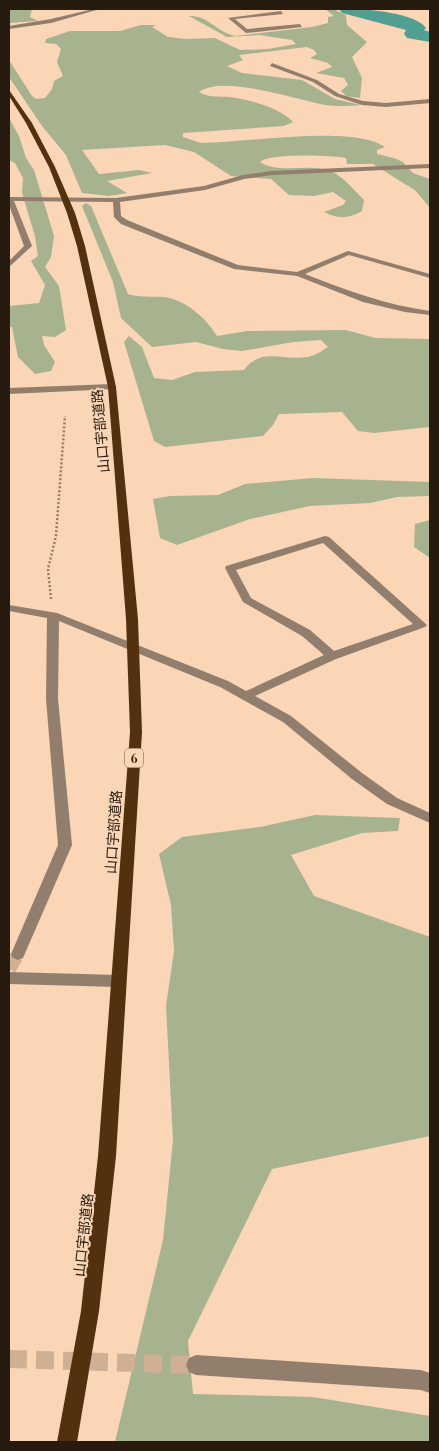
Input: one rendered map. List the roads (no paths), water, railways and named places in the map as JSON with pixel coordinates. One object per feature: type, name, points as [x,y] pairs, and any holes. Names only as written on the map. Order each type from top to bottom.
[{"type":"main road","name":"山口宇部道路","points":[[9,92],[29,122],[71,213],[81,246],[112,387],[132,619],[136,732],[118,981],[108,1156],[90,1311],[67,1442]]},
{"type":"street","points":[[9,28],[51,21],[98,9]]},
{"type":"street","points":[[279,11],[300,26],[246,31],[231,18],[273,14],[279,11]]},
{"type":"street","points":[[272,65],[311,79],[338,95],[362,103],[386,105],[430,101]]},
{"type":"street","points":[[9,265],[28,246],[12,199],[116,200],[206,188],[243,177],[272,172],[430,166]]},
{"type":"street","points":[[116,200],[118,217],[124,222],[237,267],[298,274],[366,300],[430,313]]},
{"type":"street","points":[[298,274],[348,253],[430,276]]},
{"type":"street","points":[[9,391],[112,387]]},
{"type":"street","points":[[245,696],[332,656],[421,625],[325,539],[230,568],[247,600],[306,633],[332,656]]},
{"type":"street","points":[[9,608],[53,615],[224,684],[287,719],[357,776],[392,801],[430,818]]},
{"type":"street","points":[[18,954],[65,845],[52,700],[53,615]]},
{"type":"street","points":[[9,978],[118,981]]},
{"type":"street","points":[[196,1365],[421,1380],[430,1383]]},
{"type":"waterway","points":[[348,9],[413,26],[417,28],[413,34],[430,37]]},
{"type":"tunnel","points":[[9,969],[18,954]]},
{"type":"tunnel","points":[[9,1359],[196,1365]]}]
